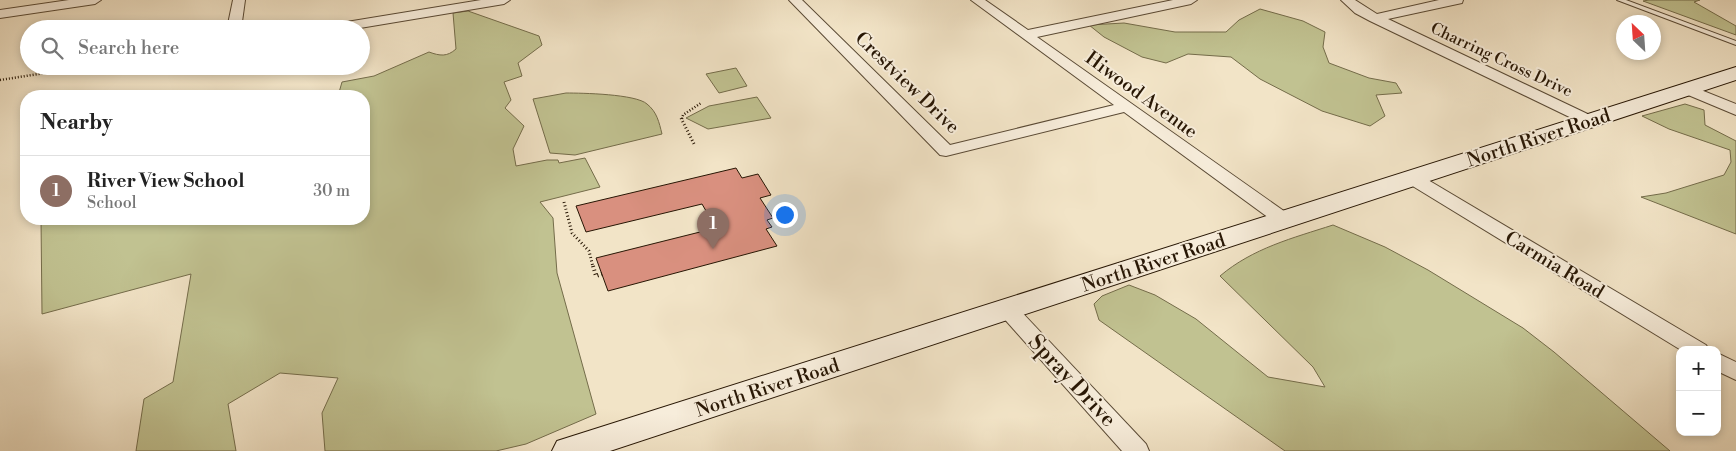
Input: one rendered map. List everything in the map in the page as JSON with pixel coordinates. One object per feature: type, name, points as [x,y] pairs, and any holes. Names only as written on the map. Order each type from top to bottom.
[{"type":"street","points":[[0,14],[95,0]]},
{"type":"street","points":[[236,20],[239,0]]},
{"type":"street","points":[[370,22],[504,0]]},
{"type":"street","name":"Crestview Drive","points":[[795,0],[946,151],[1126,107]]},
{"type":"street","name":"Hiwood Avenue","points":[[978,0],[1284,220]]},
{"type":"street","points":[[1026,34],[1191,0]]},
{"type":"street","name":"Charring Cross Drive","points":[[1347,0],[1375,18],[1590,120]]},
{"type":"street","points":[[1375,18],[1457,0]]},
{"type":"street","name":"North River Road","points":[[569,451],[1736,73]]},
{"type":"street","points":[[1686,90],[1736,110]]},
{"type":"street","name":"Carmia Road","points":[[1412,178],[1691,346]]},
{"type":"street","name":"Spray Drive","points":[[1007,309],[1137,451]]},
{"type":"street","points":[[1721,363],[1736,372]]},
{"type":"lane","points":[[1620,0],[1736,43]]},
{"type":"path","points":[[0,80],[32,75]]},
{"type":"path","points":[[695,146],[681,118],[683,114],[701,103]]},
{"type":"path","points":[[564,202],[572,233],[589,251],[596,276],[602,274]]},
{"type":"green space","points":[[1700,0],[1694,2],[1736,26],[1736,35],[1643,1]]},
{"type":"green space","points":[[1260,9],[1303,21],[1325,32],[1323,47],[1329,63],[1369,78],[1396,83],[1402,93],[1376,95],[1385,116],[1370,126],[1322,111],[1260,79],[1231,57],[1188,54],[1166,63],[1142,57],[1104,37],[1089,25],[1124,23],[1175,32],[1226,32],[1239,20]]},
{"type":"green space","points":[[468,11],[539,36],[542,45],[518,63],[522,76],[504,82],[511,100],[505,108],[524,126],[513,149],[516,166],[547,160],[558,160],[559,163],[585,158],[600,187],[540,202],[553,218],[557,273],[596,414],[526,444],[496,451],[325,451],[322,413],[338,378],[280,373],[228,404],[236,451],[136,451],[144,399],[173,382],[191,274],[42,314],[41,225],[370,225],[370,90],[340,90],[342,82],[374,76],[429,52],[440,55],[450,53],[456,49],[453,13]]},
{"type":"green space","points":[[736,68],[747,86],[719,93],[706,74]]},
{"type":"green space","points":[[566,93],[608,95],[641,101],[647,104],[655,114],[662,134],[575,155],[550,153],[533,99]]},
{"type":"green space","points":[[757,97],[771,118],[708,129],[686,118],[709,106]]},
{"type":"green space","points":[[1685,104],[1704,110],[1705,125],[1736,141],[1736,234],[1641,197],[1666,193],[1724,175],[1731,162],[1730,150],[1669,129],[1642,116]]},
{"type":"green space","points":[[1333,225],[1385,247],[1428,270],[1523,328],[1670,451],[1285,451],[1099,320],[1094,304],[1102,296],[1129,285],[1155,295],[1196,319],[1268,377],[1325,387],[1313,367],[1220,276],[1233,266],[1260,251],[1288,239]]},
{"type":"building","points":[[736,168],[742,178],[758,174],[771,195],[760,198],[773,218],[767,220],[772,227],[766,229],[777,246],[608,291],[596,258],[716,228],[702,204],[586,232],[576,206]]},
{"type":"place","name":"River View School","points":[[713,249]]}]
